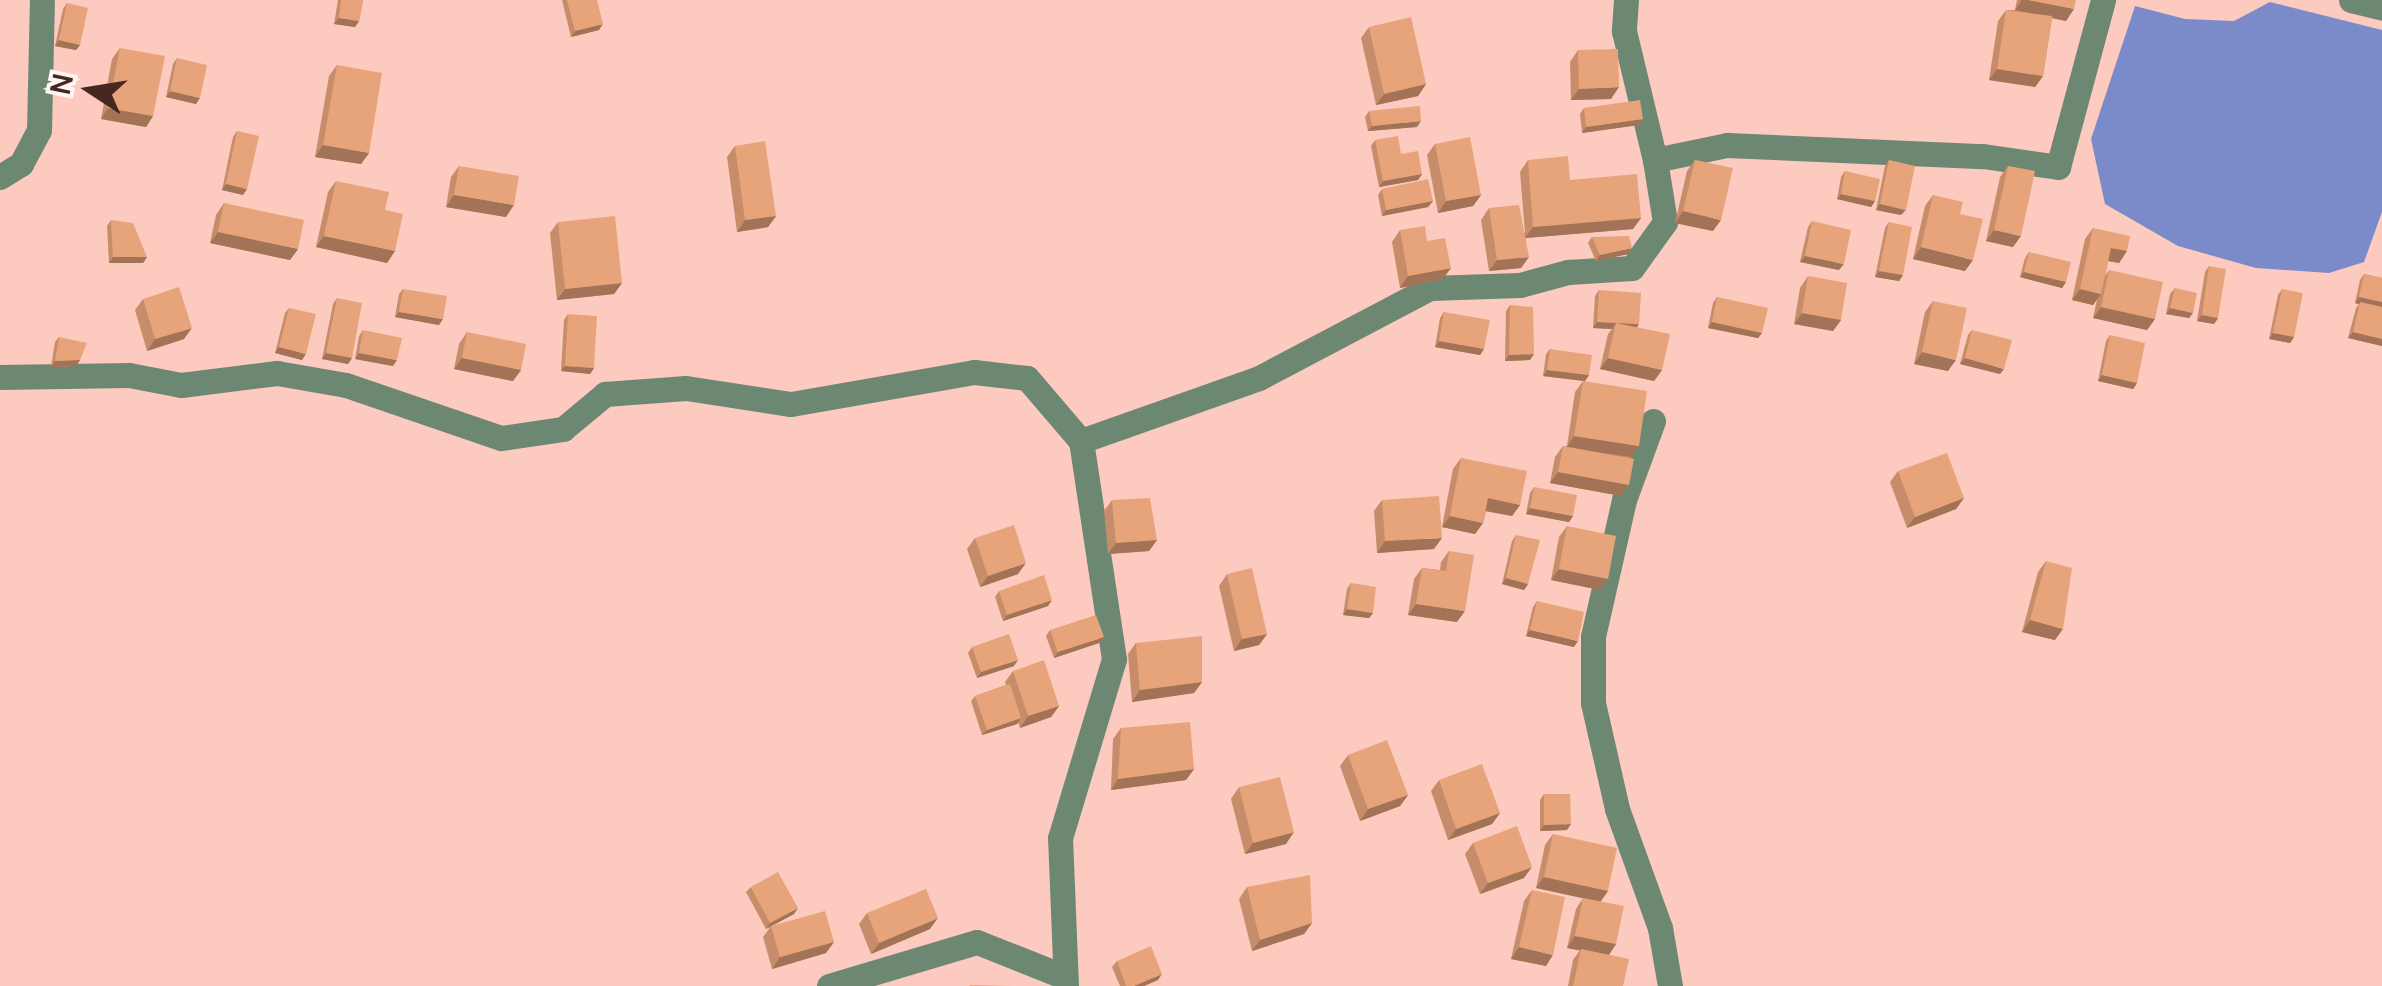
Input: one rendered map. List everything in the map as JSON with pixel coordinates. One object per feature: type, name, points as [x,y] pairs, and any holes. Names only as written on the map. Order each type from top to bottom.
[{"type":"street","points":[[0,177],[21,164],[38,130],[42,0]]},
{"type":"street","points":[[1081,440],[1130,428],[1258,378],[1430,288],[1520,285],[1568,272],[1632,268],[1665,222],[1655,160],[1624,31],[1626,0]]},
{"type":"street","points":[[1655,160],[1727,145],[1982,156],[2058,167],[2103,0]]},
{"type":"street","points":[[2351,0],[2382,8]]},
{"type":"street","points":[[0,378],[129,374],[181,385],[278,373],[346,384],[501,438],[563,429],[605,394],[686,388],[791,404],[974,372],[1026,378],[1081,440],[1114,659],[1060,838],[1065,981],[977,942],[829,986]]},
{"type":"street","points":[[1653,421],[1624,500],[1593,637],[1593,703],[1617,809],[1660,928],[1670,986]]},
{"type":"water","points":[[2270,2],[2382,30],[2382,212],[2364,262],[2329,273],[2256,268],[2178,246],[2105,204],[2091,139],[2135,6],[2185,19],[2234,21]]},
{"type":"building","points":[[341,0],[363,0],[359,21],[339,18]]},
{"type":"building","points":[[567,0],[597,0],[603,24],[575,31]]},
{"type":"building","points":[[2028,0],[2076,0],[2074,9]]},
{"type":"building","points":[[67,3],[88,8],[80,45],[59,40]]},
{"type":"building","points":[[2006,10],[2052,16],[2043,76],[1997,69]]},
{"type":"building","points":[[1411,17],[1426,84],[1384,94],[1369,27]]},
{"type":"building","points":[[120,48],[165,56],[153,116],[108,108]]},
{"type":"building","points":[[1618,49],[1619,87],[1579,89],[1578,50]]},
{"type":"building","points":[[177,58],[207,65],[200,98],[170,91]]},
{"type":"building","points":[[337,65],[382,73],[369,153],[323,145]]},
{"type":"building","points":[[1640,100],[1643,119],[1586,127],[1584,108]]},
{"type":"building","points":[[1420,106],[1421,121],[1372,126],[1369,111]]},
{"type":"building","points":[[237,131],[259,136],[247,189],[226,184]]},
{"type":"building","points":[[1398,136],[1401,154],[1418,151],[1422,174],[1383,181],[1375,140]]},
{"type":"building","points":[[1470,137],[1481,195],[1446,201],[1435,144]]},
{"type":"building","points":[[765,141],[776,216],[745,220],[735,146]]},
{"type":"building","points":[[1568,156],[1570,180],[1637,174],[1641,218],[1533,227],[1528,160]]},
{"type":"building","points":[[1695,160],[1733,168],[1721,220],[1683,211]]},
{"type":"building","points":[[1889,160],[1915,166],[1906,210],[1880,204]]},
{"type":"building","points":[[459,166],[519,176],[514,205],[454,195]]},
{"type":"building","points":[[2008,166],[2035,171],[2021,236],[1994,230]]},
{"type":"building","points":[[1845,171],[1880,179],[1875,201],[1841,194]]},
{"type":"building","points":[[1428,179],[1433,201],[1386,210],[1382,189]]},
{"type":"building","points":[[336,181],[389,192],[385,210],[403,214],[395,251],[324,236]]},
{"type":"building","points":[[1933,195],[1963,202],[1960,214],[1983,219],[1973,260],[1921,247]]},
{"type":"building","points":[[224,203],[304,220],[298,249],[218,232]]},
{"type":"building","points":[[1519,205],[1529,257],[1497,260],[1489,208]]},
{"type":"building","points":[[615,216],[622,283],[565,289],[558,222]]},
{"type":"building","points":[[111,220],[133,223],[147,257],[113,257]]},
{"type":"building","points":[[1812,221],[1851,230],[1844,264],[1805,256]]},
{"type":"building","points":[[1889,222],[1912,227],[1903,275],[1879,271]]},
{"type":"building","points":[[1425,226],[1427,241],[1445,238],[1451,268],[1408,276],[1400,230]]},
{"type":"building","points":[[2093,228],[2130,236],[2127,251],[2111,248],[2101,294],[2080,289]]},
{"type":"building","points":[[1629,236],[1632,248],[1600,255],[1592,237]]},
{"type":"building","points":[[2029,252],[2071,262],[2066,282],[2024,272]]},
{"type":"building","points":[[2209,266],[2226,269],[2218,318],[2202,315]]},
{"type":"building","points":[[2109,270],[2163,282],[2155,319],[2101,307]]},
{"type":"building","points":[[2364,274],[2382,278],[2382,302],[2359,297]]},
{"type":"building","points":[[1808,276],[1847,283],[1841,320],[1802,313]]},
{"type":"building","points":[[179,287],[192,328],[155,339],[143,299]]},
{"type":"building","points":[[2175,288],[2197,293],[2193,313],[2170,308]]},
{"type":"building","points":[[403,289],[447,296],[443,319],[399,312]]},
{"type":"building","points":[[2282,289],[2303,293],[2294,337],[2273,333]]},
{"type":"building","points":[[1599,290],[1641,293],[1639,324],[1597,322]]},
{"type":"building","points":[[1717,297],[1768,308],[1762,333],[1712,322]]},
{"type":"building","points":[[337,298],[362,303],[352,358],[326,353]]},
{"type":"building","points":[[1933,301],[1967,308],[1956,360],[1922,352]]},
{"type":"building","points":[[2360,302],[2382,307],[2382,339],[2353,332]]},
{"type":"building","points":[[1510,305],[1533,307],[1534,354],[1509,355]]},
{"type":"building","points":[[289,308],[316,314],[306,354],[279,347]]},
{"type":"building","points":[[1444,312],[1490,320],[1484,349],[1439,341]]},
{"type":"building","points":[[568,314],[597,316],[594,368],[565,366]]},
{"type":"building","points":[[1616,323],[1670,334],[1662,370],[1608,358]]},
{"type":"building","points":[[363,330],[402,338],[397,360],[359,353]]},
{"type":"building","points":[[1972,330],[2012,340],[2004,369],[1965,358]]},
{"type":"building","points":[[467,332],[526,344],[521,370],[462,358]]},
{"type":"building","points":[[2110,335],[2145,343],[2137,383],[2102,375]]},
{"type":"building","points":[[59,337],[87,343],[80,360],[55,361]]},
{"type":"building","points":[[1550,349],[1592,355],[1589,375],[1547,370]]},
{"type":"building","points":[[1583,381],[1647,391],[1639,446],[1574,436]]},
{"type":"building","points":[[1563,446],[1634,459],[1629,485],[1558,472]]},
{"type":"building","points":[[1947,453],[1964,498],[1915,517],[1898,471]]},
{"type":"building","points":[[1461,458],[1527,471],[1520,505],[1488,498],[1483,523],[1450,516]]},
{"type":"building","points":[[1534,487],[1577,495],[1573,516],[1530,508]]},
{"type":"building","points":[[1439,496],[1442,538],[1385,541],[1382,500]]},
{"type":"building","points":[[1150,498],[1157,540],[1116,543],[1112,500]]},
{"type":"building","points":[[1014,525],[1026,563],[988,576],[975,538]]},
{"type":"building","points":[[1567,526],[1616,536],[1608,579],[1559,569]]},
{"type":"building","points":[[1516,535],[1540,540],[1528,584],[1506,578]]},
{"type":"building","points":[[1449,551],[1474,555],[1465,611],[1416,604],[1422,568],[1446,571]]},
{"type":"building","points":[[2046,561],[2072,568],[2063,629],[2030,620]]},
{"type":"building","points":[[1252,568],[1267,634],[1242,639],[1227,574]]},
{"type":"building","points":[[1044,575],[1052,600],[1007,615],[999,591]]},
{"type":"building","points":[[1351,583],[1376,587],[1373,613],[1347,609]]},
{"type":"building","points":[[1537,601],[1584,612],[1578,641],[1530,630]]},
{"type":"building","points":[[1096,615],[1104,637],[1058,652],[1050,630]]},
{"type":"building","points":[[1009,634],[1018,660],[981,672],[972,647]]},
{"type":"building","points":[[1202,636],[1202,682],[1140,690],[1136,643]]},
{"type":"building","points":[[1044,660],[1059,706],[1028,716],[1013,671]]},
{"type":"building","points":[[1010,684],[1021,718],[987,730],[975,696]]},
{"type":"building","points":[[1190,722],[1194,769],[1118,779],[1121,728]]},
{"type":"building","points":[[1387,740],[1408,795],[1368,809],[1348,755]]},
{"type":"building","points":[[1482,764],[1500,813],[1456,829],[1439,780]]},
{"type":"building","points":[[1280,777],[1294,832],[1253,843],[1239,787]]},
{"type":"building","points":[[1544,794],[1570,794],[1571,824],[1544,825]]},
{"type":"building","points":[[1517,826],[1532,867],[1488,883],[1473,843]]},
{"type":"building","points":[[1553,834],[1617,848],[1608,891],[1544,877]]},
{"type":"building","points":[[778,872],[798,908],[770,923],[751,887]]},
{"type":"building","points":[[1310,875],[1312,923],[1260,940],[1247,887]]},
{"type":"building","points":[[926,889],[938,918],[879,943],[867,913]]},
{"type":"building","points":[[1532,890],[1565,897],[1553,955],[1519,947]]},
{"type":"building","points":[[1583,898],[1624,906],[1616,944],[1575,936]]},
{"type":"building","points":[[825,911],[834,942],[780,957],[771,926]]},
{"type":"building","points":[[1151,946],[1162,974],[1126,986],[1117,961]]},
{"type":"building","points":[[1581,949],[1629,959],[1623,986],[1573,986]]}]
